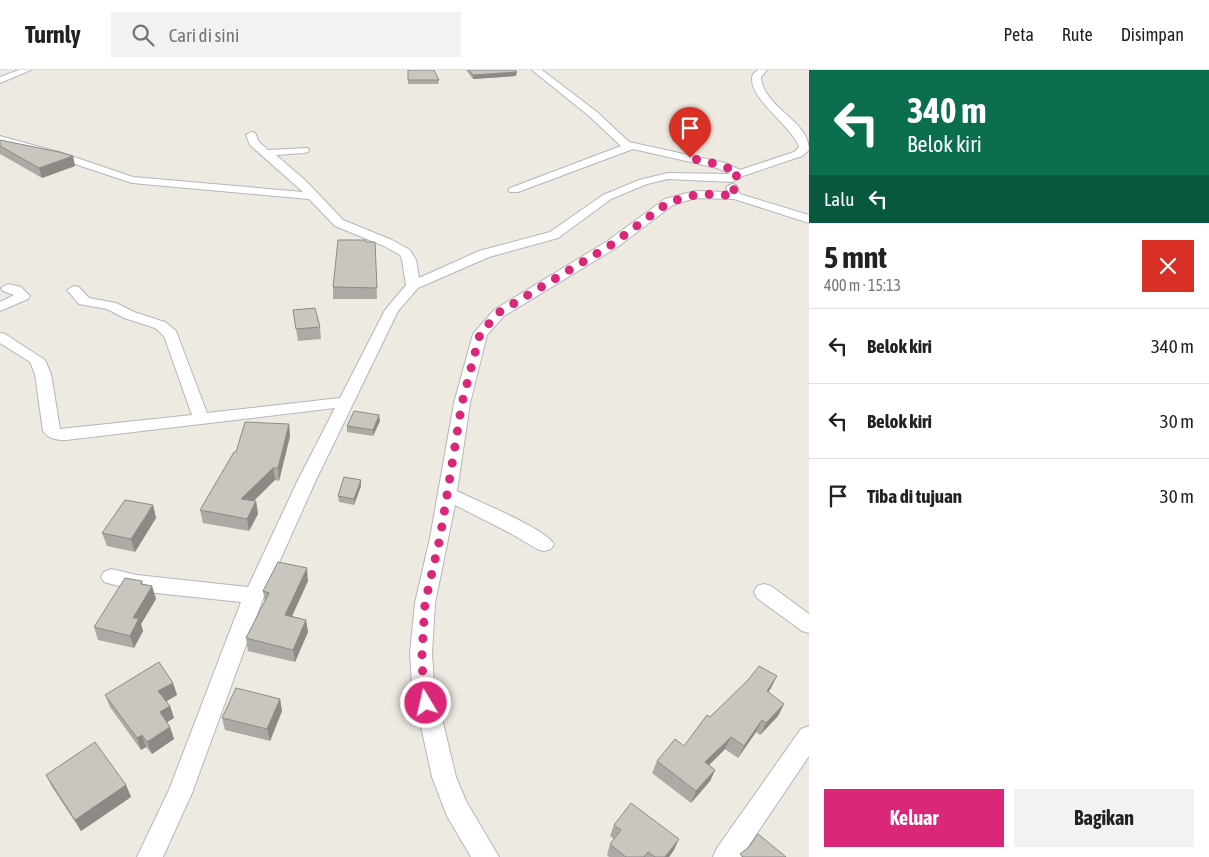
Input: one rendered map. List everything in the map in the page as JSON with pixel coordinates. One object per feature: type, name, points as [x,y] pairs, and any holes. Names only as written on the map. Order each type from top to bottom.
[{"type":"street","points":[[0,80],[26,70]]},
{"type":"street","points":[[536,70],[593,114],[620,141],[630,146],[721,165],[735,176]]},
{"type":"street","points":[[152,856],[180,793],[254,596],[307,480],[392,310],[413,285],[484,254],[554,235],[607,197],[643,182],[668,176],[735,176],[798,154],[805,148],[802,139],[772,107],[755,80],[762,70]]},
{"type":"street","points":[[251,135],[254,143],[265,154],[306,186],[312,196],[339,223],[388,243],[405,253],[409,260],[413,285]]},
{"type":"street","points":[[0,139],[58,155],[132,180],[312,196]]},
{"type":"street","points":[[514,190],[630,146]]},
{"type":"street","points":[[265,154],[304,150]]},
{"type":"street","points":[[735,176],[735,196]]},
{"type":"street","points":[[486,857],[456,808],[444,777],[423,685],[422,654],[425,603],[440,538],[462,403],[480,334],[498,313],[611,245],[669,202],[695,195],[735,196],[809,219]]},
{"type":"street","points":[[0,306],[23,296],[16,290],[8,288]]},
{"type":"street","points":[[74,290],[84,300],[111,306],[129,315],[160,326],[171,334],[201,418]]},
{"type":"street","points":[[0,337],[37,360],[43,374],[51,431],[56,434],[66,435],[346,402]]},
{"type":"street","points":[[447,494],[517,528],[544,544]]},
{"type":"street","points":[[111,577],[137,583],[254,596]]},
{"type":"street","points":[[764,592],[809,626]]},
{"type":"street","points":[[726,857],[809,736]]},
{"type":"building","points":[[408,70],[434,70],[439,80],[408,80]]},
{"type":"building","points":[[469,70],[515,70],[517,72],[473,75]]},
{"type":"building","points":[[0,140],[73,156],[39,168],[0,146]]},
{"type":"building","points":[[338,240],[366,240],[366,242],[375,242],[377,288],[333,287]]},
{"type":"building","points":[[315,308],[320,327],[296,329],[293,310]]},
{"type":"building","points":[[354,411],[379,415],[373,430],[347,426]]},
{"type":"building","points":[[245,422],[289,424],[278,468],[273,468],[241,499],[256,501],[247,519],[200,510],[234,452],[236,452]]},
{"type":"building","points":[[344,477],[361,480],[354,499],[338,496]]},
{"type":"building","points":[[125,500],[153,505],[131,539],[102,533]]},
{"type":"building","points":[[278,562],[307,568],[285,615],[306,620],[293,650],[246,638],[269,593],[263,591]]},
{"type":"building","points":[[125,578],[142,581],[141,584],[152,586],[133,618],[139,618],[130,636],[94,627]]},
{"type":"building","points":[[159,662],[173,683],[158,691],[170,706],[160,712],[170,727],[147,742],[142,735],[137,738],[105,695]]},
{"type":"building","points":[[759,666],[777,676],[767,691],[784,704],[766,723],[762,720],[744,746],[731,737],[705,762],[715,770],[696,791],[657,761],[675,739],[684,746],[707,715],[710,717],[748,680]]},
{"type":"building","points":[[236,688],[280,699],[267,729],[222,718]]},
{"type":"building","points":[[95,742],[126,785],[75,820],[46,775]]},
{"type":"building","points":[[631,803],[679,839],[665,857],[655,857],[648,852],[644,857],[626,857],[610,844],[621,830],[614,825]]},
{"type":"building","points":[[758,834],[786,857],[743,857],[740,854],[749,847]]},
{"type":"route","points":[[426,703],[423,685],[422,654],[425,603],[440,538],[462,403],[480,334],[498,313],[611,245],[669,202],[695,195],[735,196],[732,179],[739,174],[737,172],[721,165],[690,158]]}]
